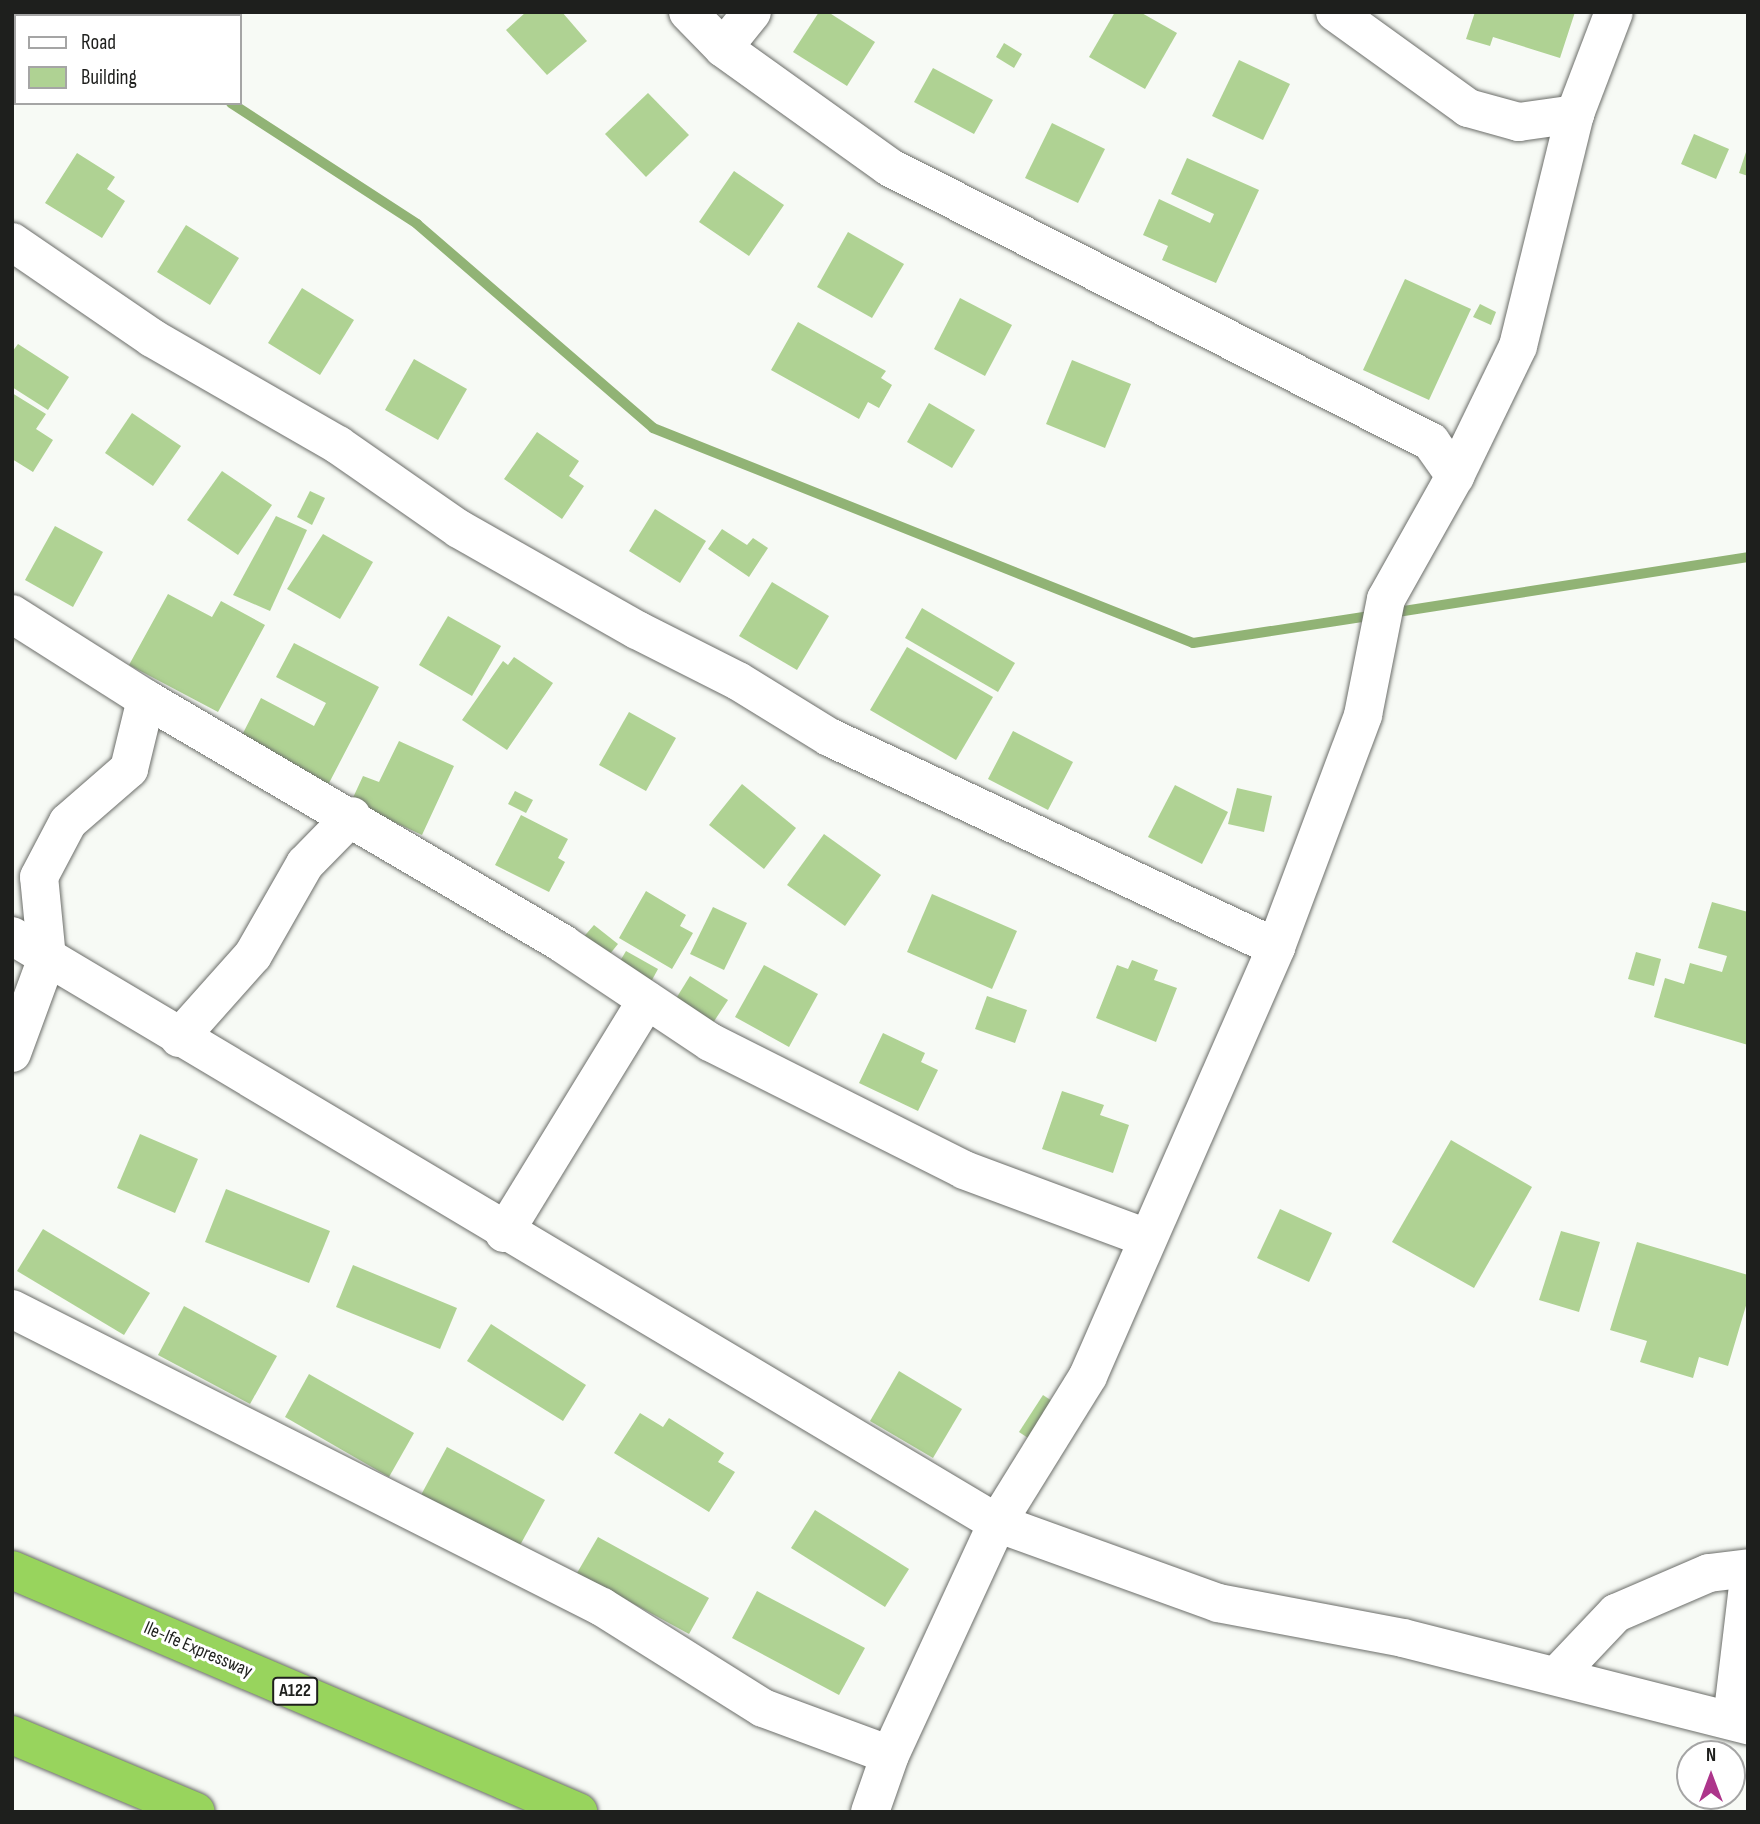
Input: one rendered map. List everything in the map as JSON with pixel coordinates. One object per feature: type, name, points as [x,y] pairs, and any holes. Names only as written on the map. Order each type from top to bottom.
[{"type":"highway","name":"Ile-Ife Expressway","points":[[12,1570],[578,1812]]},
{"type":"highway","points":[[12,1735],[196,1812]]},
{"type":"street","points":[[688,12],[723,48],[889,167],[1431,442],[1455,476]]},
{"type":"street","points":[[723,48],[752,12]]},
{"type":"street","points":[[1335,12],[1468,108],[1520,122],[1575,114]]},
{"type":"street","points":[[870,1812],[890,1755],[997,1523],[1088,1376],[1276,947],[1363,715],[1386,599],[1455,476],[1518,346],[1575,114],[1614,12]]},
{"type":"street","points":[[1520,122],[1559,186]]},
{"type":"street","points":[[12,242],[152,338],[338,445],[459,529],[828,737],[1276,947]]},
{"type":"street","points":[[12,614],[146,699],[352,816],[710,1042],[964,1170],[1147,1238]]},
{"type":"street","points":[[12,1053],[47,958],[39,877],[68,822],[130,769],[146,699]]},
{"type":"street","points":[[179,1038],[253,955],[305,864],[352,816]]},
{"type":"street","points":[[12,936],[505,1233],[997,1523],[1218,1603],[1301,1615],[1559,1674],[1740,1723],[1748,1585]]},
{"type":"street","points":[[505,1233],[647,1000]]},
{"type":"street","points":[[12,1309],[602,1607],[763,1708],[890,1755]]},
{"type":"street","points":[[1559,1674],[1615,1613],[1709,1573],[1748,1568]]},
{"type":"building","points":[[526,12],[562,12],[587,41],[547,75],[506,30]]},
{"type":"building","points":[[819,12],[828,12],[875,42],[847,86],[793,52]]},
{"type":"building","points":[[1115,12],[1140,12],[1177,33],[1145,89],[1089,57]]},
{"type":"building","points":[[1475,12],[1575,12],[1560,58],[1493,37],[1490,46],[1466,39]]},
{"type":"building","points":[[1004,43],[1022,54],[1014,68],[996,57]]},
{"type":"building","points":[[1239,60],[1290,84],[1263,140],[1212,116]]},
{"type":"building","points":[[933,68],[993,100],[974,134],[914,102]]},
{"type":"building","points":[[648,93],[689,135],[646,177],[605,134]]},
{"type":"building","points":[[1052,123],[1105,149],[1078,203],[1025,178]]},
{"type":"building","points":[[1694,134],[1729,149],[1716,179],[1681,164]]},
{"type":"building","points":[[1748,149],[1748,176],[1739,173]]},
{"type":"building","points":[[77,153],[115,177],[107,189],[125,201],[102,238],[45,203]]},
{"type":"building","points":[[1187,158],[1259,190],[1216,283],[1162,260],[1168,246],[1143,235],[1159,199],[1210,223],[1214,214],[1171,194]]},
{"type":"building","points":[[734,171],[784,205],[749,256],[699,222]]},
{"type":"building","points":[[186,225],[239,258],[210,305],[157,272]]},
{"type":"building","points":[[848,232],[904,264],[872,318],[817,287]]},
{"type":"building","points":[[1405,279],[1471,309],[1429,400],[1363,370]]},
{"type":"building","points":[[302,288],[354,320],[320,375],[268,343]]},
{"type":"building","points":[[960,298],[1012,325],[985,376],[934,349]]},
{"type":"building","points":[[1480,304],[1496,312],[1491,325],[1473,317]]},
{"type":"building","points":[[798,322],[886,371],[881,378],[892,385],[879,408],[868,402],[859,419],[771,370]]},
{"type":"building","points":[[18,344],[69,377],[48,410],[12,387],[12,352]]},
{"type":"building","points":[[414,359],[467,389],[438,440],[385,410]]},
{"type":"building","points":[[1072,360],[1131,384],[1105,448],[1046,424]]},
{"type":"building","points":[[12,393],[46,414],[36,429],[53,440],[33,472],[12,459]]},
{"type":"building","points":[[929,403],[975,430],[952,468],[907,442]]},
{"type":"building","points":[[132,413],[181,446],[153,486],[105,453]]},
{"type":"building","points":[[537,432],[579,461],[569,476],[584,486],[562,519],[504,479]]},
{"type":"building","points":[[222,471],[272,505],[238,555],[187,520]]},
{"type":"building","points":[[310,491],[325,498],[312,525],[297,517]]},
{"type":"building","points":[[655,509],[706,541],[680,583],[629,551]]},
{"type":"building","points":[[276,516],[307,530],[270,611],[233,595]]},
{"type":"building","points":[[55,526],[103,552],[73,607],[25,580]]},
{"type":"building","points":[[722,529],[747,545],[753,538],[768,548],[749,577],[708,549]]},
{"type":"building","points":[[323,534],[373,562],[340,619],[287,589]]},
{"type":"building","points":[[772,582],[829,616],[797,670],[739,636]]},
{"type":"building","points":[[168,594],[212,617],[221,601],[265,625],[218,712],[129,665]]},
{"type":"building","points":[[922,608],[1015,663],[998,692],[905,638]]},
{"type":"building","points":[[448,616],[501,646],[472,696],[419,665]]},
{"type":"building","points":[[294,643],[379,687],[328,785],[240,739],[261,698],[314,726],[326,703],[276,677]]},
{"type":"building","points":[[907,647],[993,697],[956,760],[870,710]]},
{"type":"building","points":[[514,657],[553,683],[507,750],[462,720],[503,661],[508,665]]},
{"type":"building","points":[[629,712],[676,738],[646,791],[599,765]]},
{"type":"building","points":[[1013,731],[1073,762],[1048,810],[988,779]]},
{"type":"building","points":[[399,741],[454,766],[422,835],[351,802],[363,776],[379,782]]},
{"type":"building","points":[[742,784],[796,828],[764,869],[709,825]]},
{"type":"building","points":[[1175,785],[1228,812],[1202,864],[1148,837]]},
{"type":"building","points":[[1237,788],[1272,796],[1264,832],[1228,824]]},
{"type":"building","points":[[515,791],[533,800],[526,813],[508,804]]},
{"type":"building","points":[[521,815],[568,839],[558,858],[565,862],[549,892],[495,865]]},
{"type":"building","points":[[824,834],[881,875],[845,926],[787,885]]},
{"type":"building","points":[[646,891],[686,915],[680,926],[693,933],[672,969],[619,938]]},
{"type":"building","points":[[932,894],[1017,931],[992,989],[907,952]]},
{"type":"building","points":[[1712,902],[1748,912],[1748,1045],[1654,1017],[1665,978],[1684,984],[1690,963],[1722,972],[1727,956],[1698,948]]},
{"type":"building","points":[[713,907],[747,923],[724,970],[690,954]]},
{"type":"building","points":[[594,925],[618,944],[605,960],[580,941]]},
{"type":"building","points":[[626,951],[658,969],[646,991],[613,973]]},
{"type":"building","points":[[1636,952],[1661,959],[1654,986],[1628,979]]},
{"type":"building","points":[[1132,960],[1158,970],[1154,980],[1177,988],[1156,1042],[1096,1018],[1117,965],[1128,969]]},
{"type":"building","points":[[764,965],[818,994],[789,1047],[735,1017]]},
{"type":"building","points":[[690,976],[728,1000],[709,1029],[672,1005]]},
{"type":"building","points":[[987,996],[1027,1010],[1015,1043],[975,1029]]},
{"type":"building","points":[[883,1033],[925,1053],[921,1062],[938,1070],[918,1111],[859,1083]]},
{"type":"building","points":[[1062,1091],[1104,1105],[1100,1115],[1129,1125],[1113,1173],[1042,1149]]},
{"type":"building","points":[[140,1134],[198,1159],[175,1213],[117,1188]]},
{"type":"building","points":[[1451,1140],[1532,1187],[1474,1288],[1392,1242]]},
{"type":"building","points":[[226,1189],[330,1231],[309,1283],[205,1242]]},
{"type":"building","points":[[1280,1209],[1332,1233],[1309,1282],[1257,1258]]},
{"type":"building","points":[[43,1229],[150,1293],[124,1335],[17,1271]]},
{"type":"building","points":[[1561,1231],[1600,1242],[1579,1312],[1539,1300]]},
{"type":"building","points":[[1637,1242],[1748,1275],[1748,1299],[1728,1366],[1699,1357],[1693,1378],[1640,1362],[1647,1341],[1610,1330]]},
{"type":"building","points":[[353,1265],[457,1308],[440,1349],[336,1307]]},
{"type":"building","points":[[184,1306],[277,1356],[250,1404],[158,1355]]},
{"type":"building","points":[[491,1324],[586,1385],[563,1421],[467,1361]]},
{"type":"building","points":[[899,1371],[962,1409],[933,1458],[870,1421]]},
{"type":"building","points":[[309,1374],[414,1433],[389,1477],[285,1417]]},
{"type":"building","points":[[1043,1395],[1055,1403],[1031,1440],[1019,1432]]},
{"type":"building","points":[[640,1413],[663,1427],[669,1418],[724,1453],[718,1462],[735,1472],[709,1512],[614,1453]]},
{"type":"building","points":[[447,1447],[545,1500],[519,1547],[421,1495]]},
{"type":"building","points":[[815,1510],[909,1569],[885,1607],[791,1548]]},
{"type":"building","points":[[598,1537],[709,1598],[689,1634],[577,1573]]},
{"type":"building","points":[[757,1591],[865,1648],[839,1695],[732,1638]]},
{"type":"waterway","points":[[83,12],[90,14]]},
{"type":"waterway","points":[[234,105],[417,224],[653,428],[1193,643],[1375,615]]},
{"type":"waterway","points":[[1391,613],[1748,557]]}]
